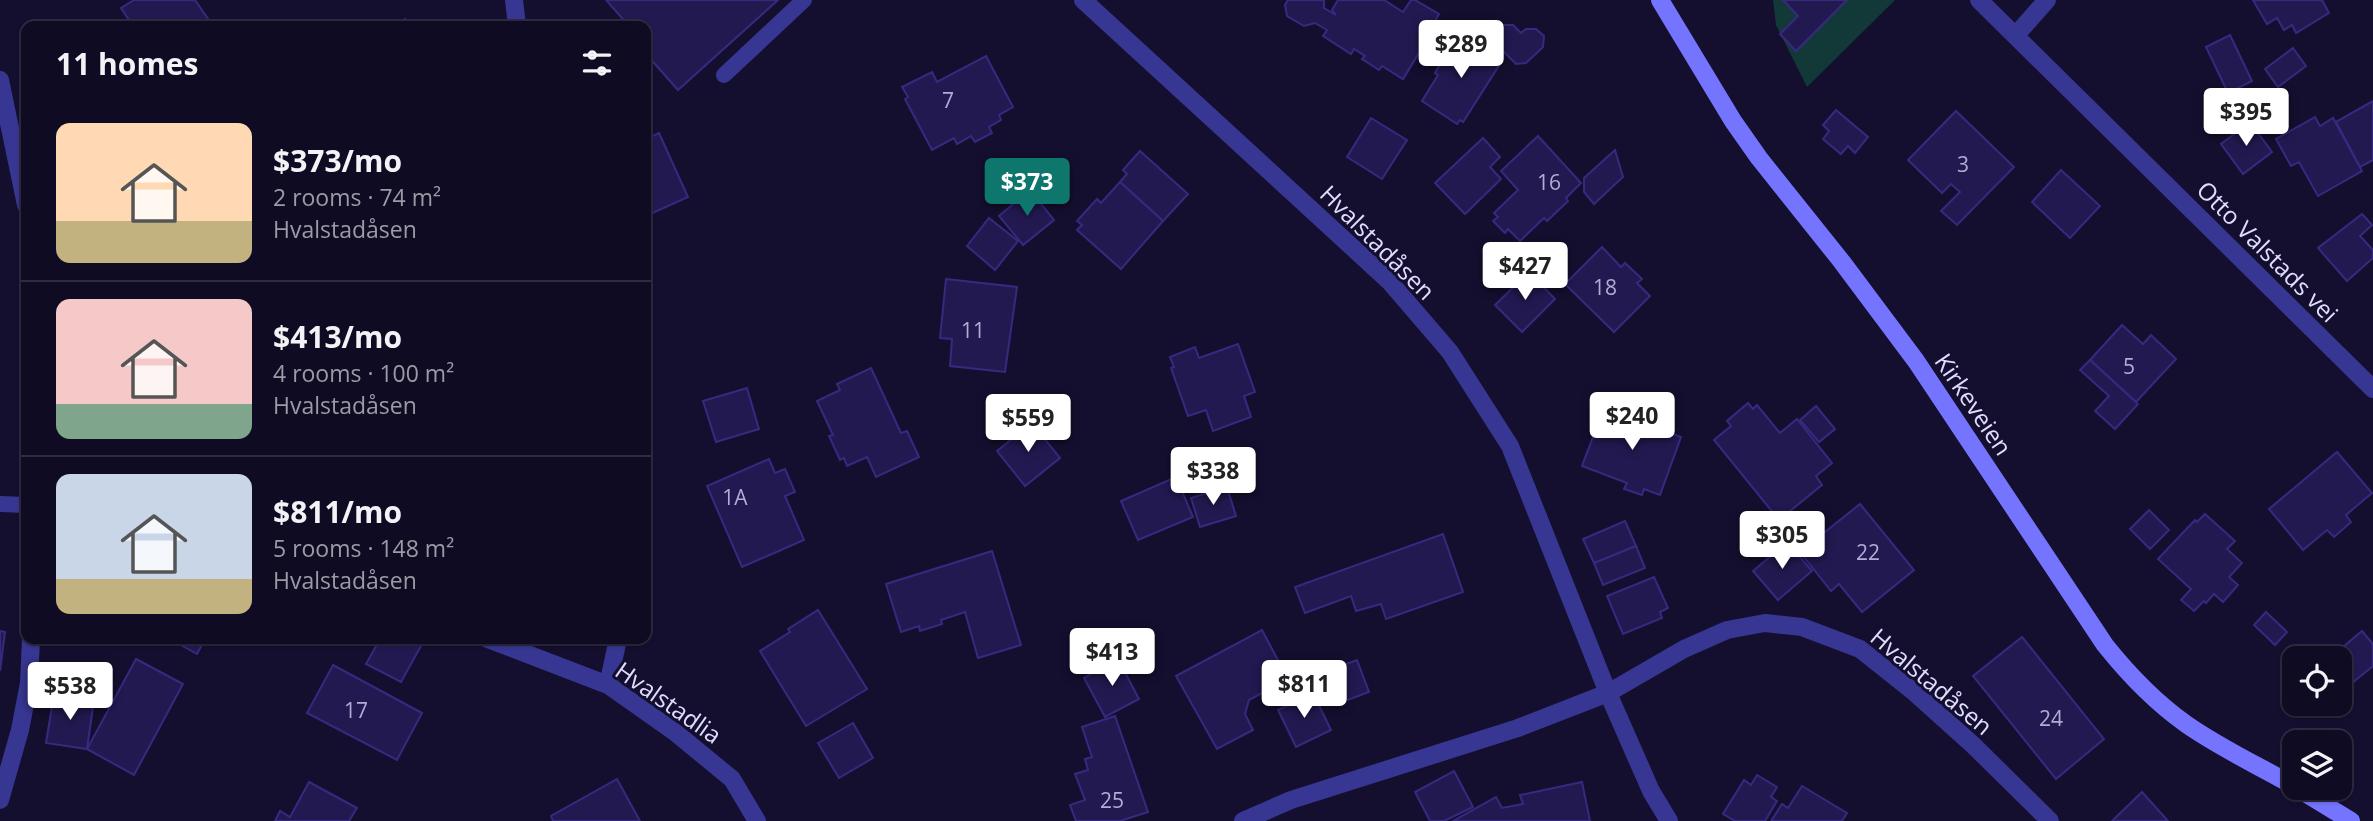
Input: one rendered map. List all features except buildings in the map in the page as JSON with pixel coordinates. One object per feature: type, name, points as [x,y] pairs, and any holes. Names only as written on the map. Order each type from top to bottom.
[{"type":"main road","name":"Kirkeveien","points":[[1660,0],[1739,130],[1916,361],[2123,668],[2140,687],[2187,725],[2282,779]]},
{"type":"main road","name":"Kirkeveien","points":[[2317,800],[2351,821]]},
{"type":"street","points":[[514,0],[516,21]]},
{"type":"street","name":"Hvalstadåsen","points":[[1083,0],[1389,281],[1450,352],[1510,446],[1608,693],[1651,791],[1670,821]]},
{"type":"street","name":"Otto Valstads vei","points":[[1979,0],[2373,389]]},
{"type":"street","points":[[2016,35],[2048,0]]},
{"type":"street","points":[[0,80],[21,181]]},
{"type":"street","name":"Hvalstadåsen","points":[[1243,821],[1291,800],[1518,728],[1608,693],[1684,649],[1727,630],[1765,622],[1802,626],[1860,649],[1914,692],[1973,745],[2050,821]]},
{"type":"street","points":[[0,800],[20,730],[29,683],[31,644]]},
{"type":"street","name":"Hvalstadlia","points":[[501,644],[608,684],[676,733],[732,779],[757,821]]},
{"type":"street","points":[[608,684],[617,644]]},
{"type":"lane","points":[[724,75],[804,0]]},
{"type":"lane","points":[[0,503],[21,505]]},
{"type":"green space","points":[[1773,0],[1895,0],[1807,87],[1776,25]]}]
